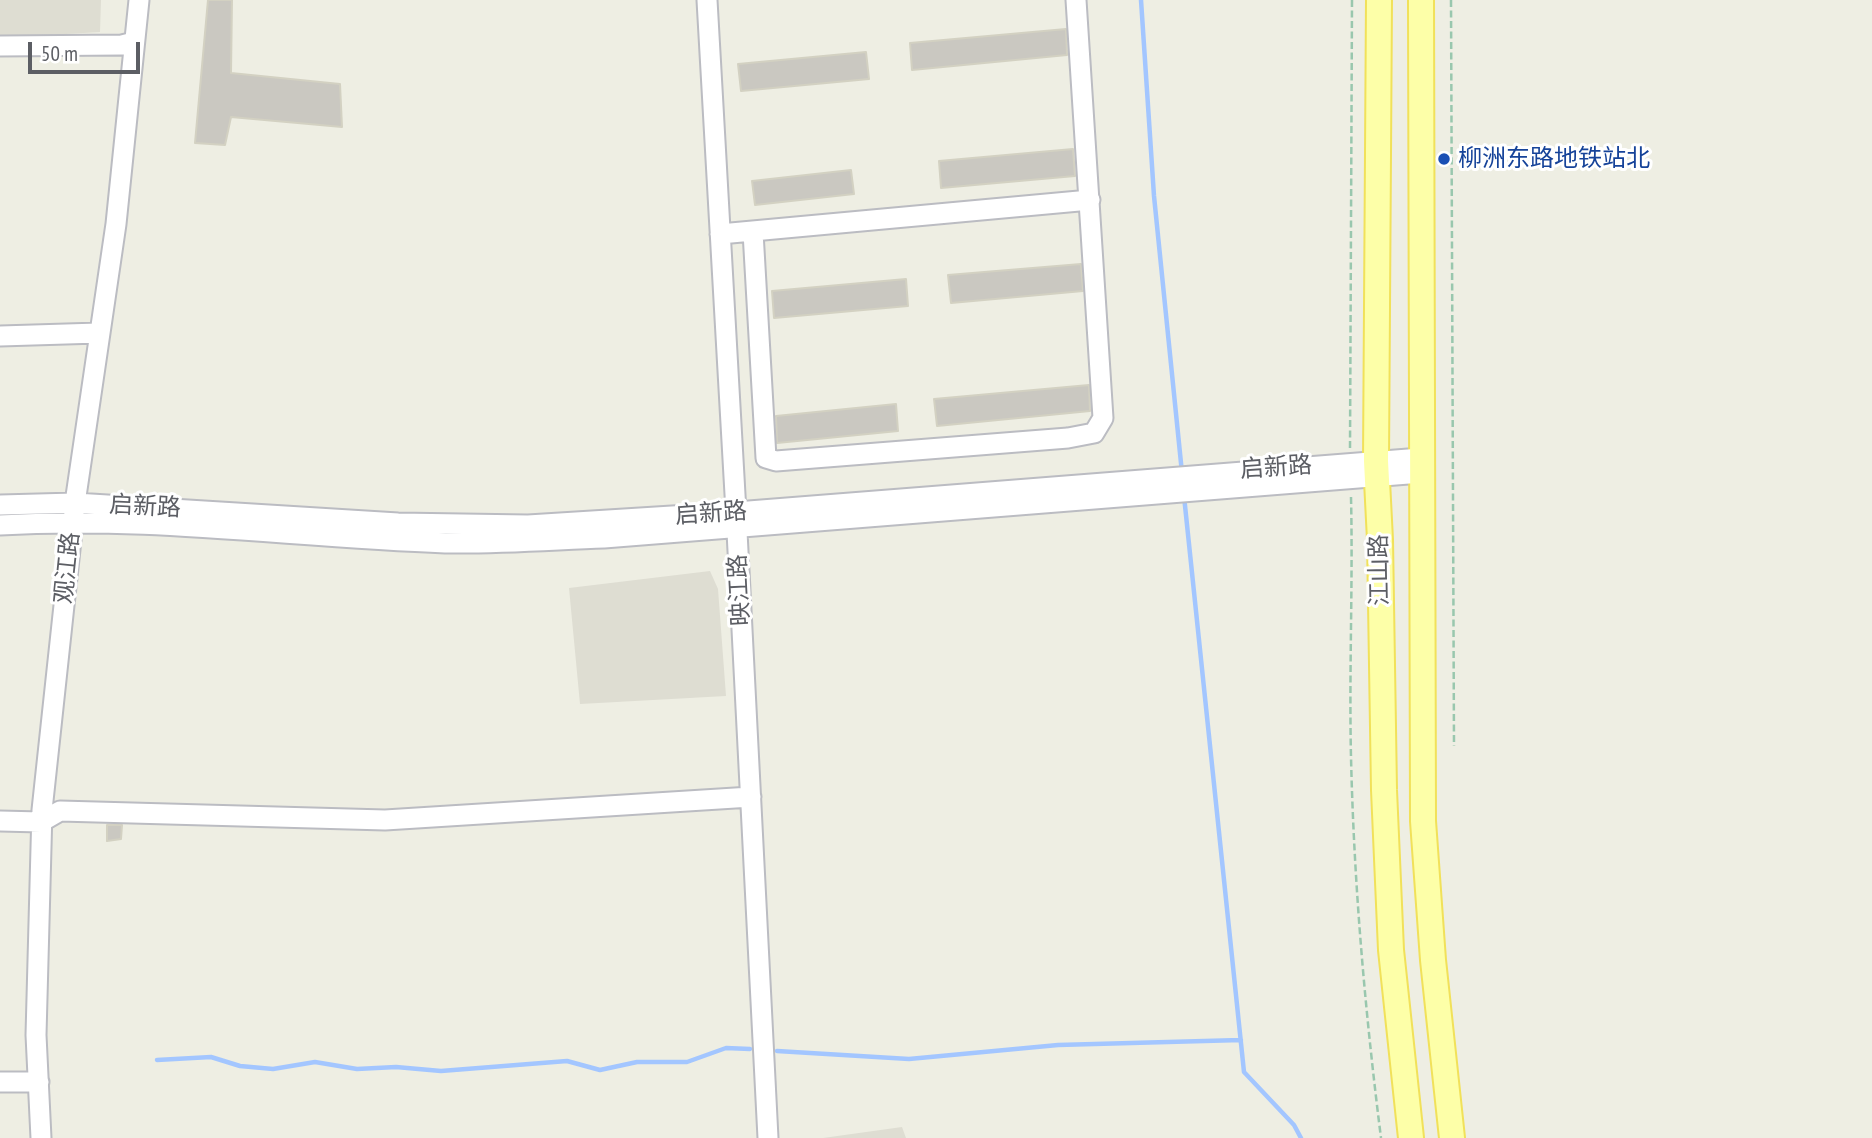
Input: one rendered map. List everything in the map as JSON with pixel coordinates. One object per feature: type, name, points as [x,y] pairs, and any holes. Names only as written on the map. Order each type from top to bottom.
[{"type":"main road","name":"江山路","points":[[1379,0],[1376,469],[1380,540],[1384,790],[1391,950],[1411,1138]]},
{"type":"main road","name":"江山路","points":[[1421,0],[1423,821],[1433,960],[1452,1138]]},
{"type":"street","name":"观江路","points":[[41,1138],[36,1035],[41,822],[74,513],[116,224],[139,0]]},
{"type":"street","name":"映江路","points":[[707,0],[737,520],[768,1138]]},
{"type":"street","points":[[753,232],[766,458],[776,461],[1068,438],[1094,433],[1103,418],[1076,0]]},
{"type":"street","points":[[0,46],[122,45],[134,42]]},
{"type":"street","points":[[720,234],[1090,201]]},
{"type":"street","points":[[0,336],[99,333]]},
{"type":"street","name":"启新路","points":[[0,505],[74,513],[475,524],[737,520],[1421,466]]},
{"type":"street","name":"启新路","points":[[0,525],[74,513]]},
{"type":"street","points":[[0,821],[41,822],[60,811],[385,820],[751,797]]},
{"type":"street","points":[[0,1082],[38,1082]]},
{"type":"path","points":[[1352,0],[1351,754],[1362,962],[1381,1138]]},
{"type":"path","points":[[1451,0],[1454,746]]},
{"type":"shaded area","points":[[0,0],[101,0],[100,32],[0,38]]},
{"type":"shaded area","points":[[710,571],[718,589],[726,696],[580,704],[569,588]]},
{"type":"shaded area","points":[[902,1127],[906,1138],[823,1138]]},
{"type":"building","points":[[208,0],[232,0],[231,73],[340,84],[342,127],[231,117],[225,145],[195,143]]},
{"type":"building","points":[[1066,29],[1067,55],[912,70],[910,43]]},
{"type":"building","points":[[866,52],[869,79],[741,91],[738,64]]},
{"type":"building","points":[[1073,149],[1075,176],[941,188],[939,161]]},
{"type":"building","points":[[851,170],[854,194],[755,205],[752,181]]},
{"type":"building","points":[[1081,264],[1083,291],[951,303],[948,275]]},
{"type":"building","points":[[906,279],[908,306],[774,318],[772,291]]},
{"type":"building","points":[[1089,385],[1090,411],[937,426],[934,399]]},
{"type":"building","points":[[896,404],[898,431],[777,443],[776,416]]},
{"type":"building","points":[[107,825],[122,825],[121,839],[107,841]]},
{"type":"waterway","points":[[1141,0],[1154,196],[1182,473]]},
{"type":"waterway","points":[[1184,496],[1244,1072],[1294,1125],[1301,1138]]},
{"type":"waterway","points":[[777,1051],[909,1059],[1058,1045],[1241,1040]]},
{"type":"waterway","points":[[157,1060],[211,1057],[240,1066],[273,1069],[315,1062],[357,1069],[396,1067],[441,1071],[567,1061],[600,1070],[637,1062],[687,1062],[726,1048],[750,1049]]},
{"type":"place","name":"柳洲东路地铁站北","points":[[1444,159]]}]
